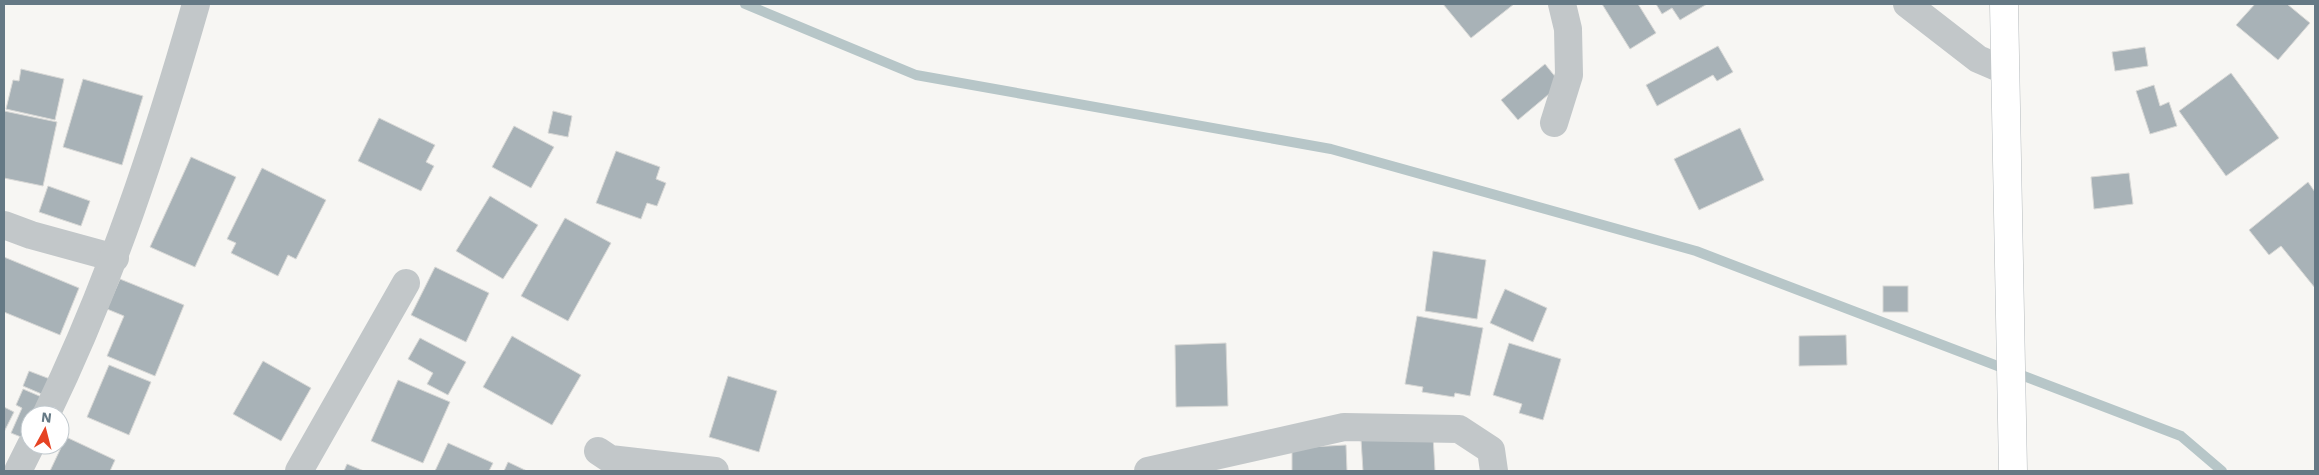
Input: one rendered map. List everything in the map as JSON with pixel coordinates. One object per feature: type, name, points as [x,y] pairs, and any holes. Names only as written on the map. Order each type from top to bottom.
[{"type":"main road","points":[[2004,4],[2013,471]]},
{"type":"street","points":[[51,405],[115,258],[175,76],[196,4]]},
{"type":"street","points":[[1554,123],[1569,75],[1568,29],[1562,4]]},
{"type":"street","points":[[1907,4],[1978,59],[2006,71]]},
{"type":"street","points":[[4,225],[31,235],[115,258]]},
{"type":"street","points":[[299,471],[406,283]]},
{"type":"street","points":[[1148,471],[1344,427],[1460,429],[1491,450],[1494,471]]},
{"type":"street","points":[[598,452],[610,459],[715,471]]},
{"type":"street","points":[[18,471],[26,455]]},
{"type":"building","points":[[1443,4],[1514,4],[1471,38]]},
{"type":"building","points":[[1602,4],[1638,4],[1656,33],[1630,49]]},
{"type":"building","points":[[1656,4],[1707,4],[1680,20],[1672,8],[1662,14]]},
{"type":"building","points":[[2255,4],[2287,4],[2310,23],[2278,60],[2236,25]]},
{"type":"building","points":[[1718,46],[1733,72],[1717,81],[1713,75],[1657,106],[1646,85]]},
{"type":"building","points":[[2145,47],[2148,66],[2115,71],[2112,52]]},
{"type":"building","points":[[1545,64],[1561,84],[1518,120],[1501,100]]},
{"type":"building","points":[[21,69],[64,79],[55,120],[6,109],[13,80],[19,81]]},
{"type":"building","points":[[2231,73],[2279,138],[2226,176],[2179,111]]},
{"type":"building","points":[[83,79],[143,96],[122,165],[63,147]]},
{"type":"building","points":[[2154,85],[2160,106],[2169,102],[2177,126],[2150,134],[2136,91]]},
{"type":"building","points":[[4,111],[57,122],[43,186],[4,178]]},
{"type":"building","points":[[553,111],[572,116],[568,137],[548,133]]},
{"type":"building","points":[[379,118],[435,145],[426,162],[434,166],[421,191],[358,161]]},
{"type":"building","points":[[514,126],[554,147],[531,188],[492,167]]},
{"type":"building","points":[[1740,128],[1764,180],[1699,210],[1674,159]]},
{"type":"building","points":[[616,151],[660,167],[656,179],[666,183],[657,206],[647,203],[641,219],[596,203]]},
{"type":"building","points":[[191,157],[236,177],[195,267],[150,247]]},
{"type":"building","points":[[262,168],[326,200],[296,259],[288,255],[278,276],[231,253],[236,243],[227,239]]},
{"type":"building","points":[[2129,173],[2133,204],[2094,209],[2091,177]]},
{"type":"building","points":[[2308,182],[2315,192],[2315,288],[2281,246],[2269,255],[2249,230]]},
{"type":"building","points":[[48,186],[90,201],[81,226],[39,212]]},
{"type":"building","points":[[490,196],[538,225],[503,279],[456,251]]},
{"type":"building","points":[[565,218],[611,243],[568,321],[521,296]]},
{"type":"building","points":[[1433,251],[1486,260],[1477,319],[1425,311]]},
{"type":"building","points":[[4,257],[79,288],[60,335],[4,312]]},
{"type":"building","points":[[435,267],[489,293],[466,342],[411,315]]},
{"type":"building","points":[[120,279],[184,305],[155,376],[107,356],[124,316],[107,309]]},
{"type":"building","points":[[1883,286],[1908,286],[1908,312],[1883,312]]},
{"type":"building","points":[[1505,289],[1547,308],[1533,342],[1490,323]]},
{"type":"building","points":[[1417,316],[1483,328],[1470,396],[1455,393],[1454,397],[1422,392],[1423,387],[1405,384]]},
{"type":"building","points":[[1846,335],[1847,365],[1799,366],[1799,336]]},
{"type":"building","points":[[512,336],[581,375],[552,425],[483,387]]},
{"type":"building","points":[[420,338],[466,362],[448,395],[427,384],[433,373],[408,359]]},
{"type":"building","points":[[1226,343],[1228,406],[1176,407],[1175,345]]},
{"type":"building","points":[[1509,343],[1561,359],[1543,420],[1519,413],[1522,404],[1493,395]]},
{"type":"building","points":[[263,361],[311,388],[281,441],[233,414]]},
{"type":"building","points":[[109,365],[151,382],[129,435],[87,417]]},
{"type":"building","points":[[29,371],[50,379],[44,395],[23,386]]},
{"type":"building","points":[[728,376],[777,391],[759,452],[709,437]]},
{"type":"building","points":[[398,380],[450,402],[423,463],[371,441]]},
{"type":"building","points":[[23,389],[44,398],[41,405],[20,405],[20,407],[16,405]]},
{"type":"building","points":[[4,407],[14,412],[4,432]]},
{"type":"building","points":[[20,413],[20,437],[11,433]]},
{"type":"building","points":[[1433,436],[1435,471],[1363,471],[1361,439]]},
{"type":"building","points":[[70,439],[115,460],[110,471],[50,471],[58,455],[70,455]]},
{"type":"building","points":[[448,443],[493,463],[489,471],[435,471]]},
{"type":"building","points":[[1346,445],[1347,471],[1292,471],[1292,448]]},
{"type":"building","points":[[508,462],[527,471],[504,471]]},
{"type":"building","points":[[347,464],[364,471],[344,471]]},
{"type":"waterway","points":[[745,4],[916,75],[1331,149],[1696,251],[2181,436],[2222,471]]}]
